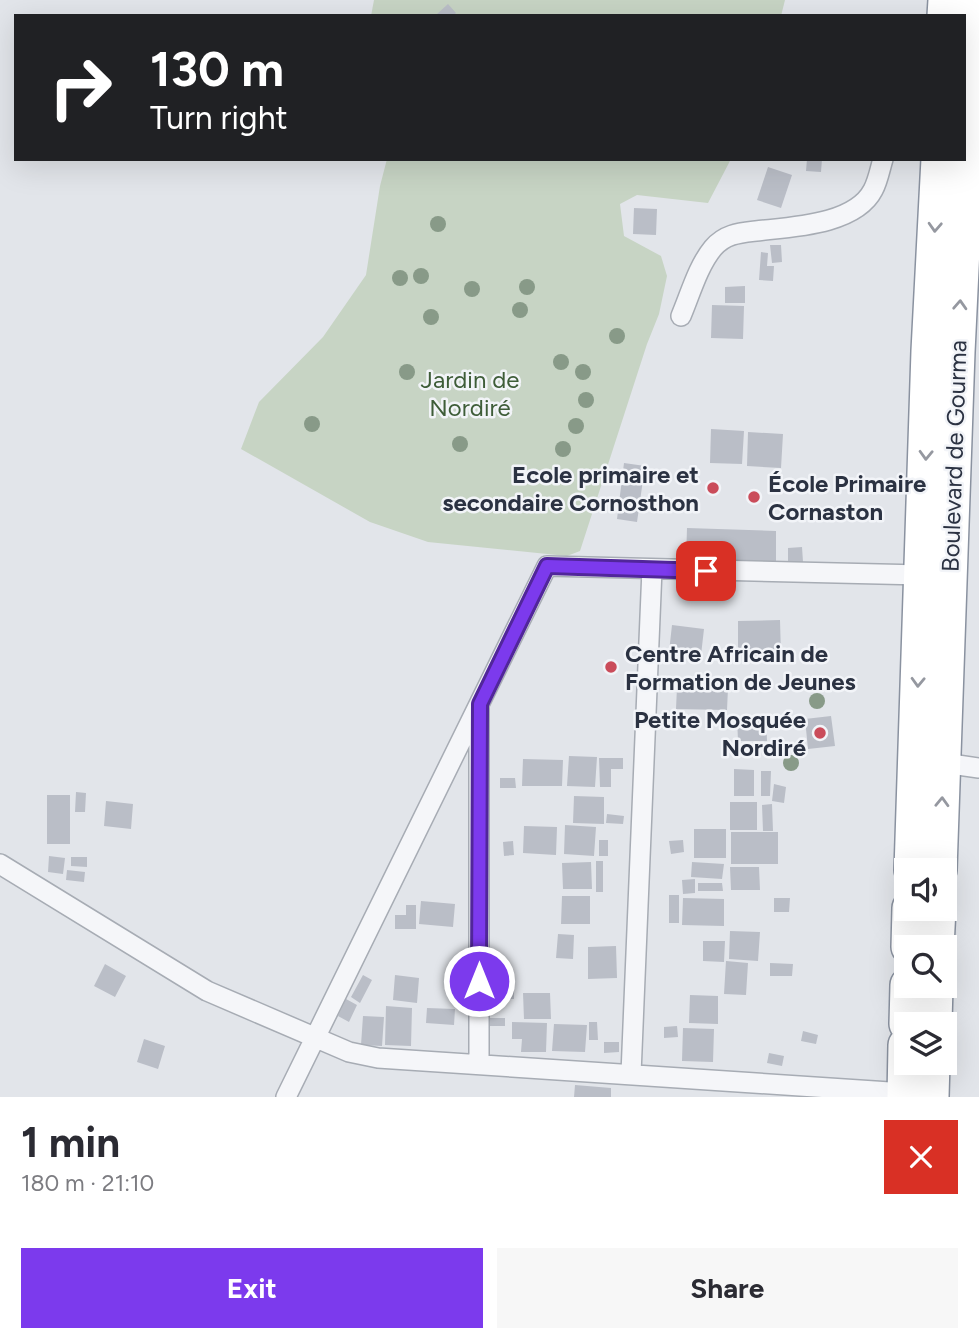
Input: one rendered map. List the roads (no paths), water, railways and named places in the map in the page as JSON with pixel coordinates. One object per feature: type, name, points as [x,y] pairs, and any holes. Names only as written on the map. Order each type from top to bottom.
[{"type":"highway","name":"Boulevard de Gourma","points":[[940,858],[958,339],[974,0]]},
{"type":"highway","name":"Boulevard de Gourma","points":[[912,858],[939,161]]},
{"type":"highway","points":[[911,1075],[914,1096]]},
{"type":"highway","points":[[914,1096],[925,1075]]},
{"type":"street","points":[[681,316],[712,248],[741,232],[812,224],[852,211],[864,202],[873,189],[882,161]]},
{"type":"street","points":[[286,1097],[547,566],[922,575]]},
{"type":"street","points":[[631,1073],[652,569]]},
{"type":"street","points":[[479,1064],[480,704]]},
{"type":"street","points":[[944,763],[979,768]]},
{"type":"street","points":[[0,864],[207,991],[349,1052],[378,1058],[631,1073],[914,1096]]},
{"type":"place","name":"Ecole primaire et secondaire Cornosthon","points":[[713,488]]},
{"type":"place","name":"École Primaire Cornaston","points":[[754,497]]},
{"type":"place","name":"Centre Africain de Formation de Jeunes","points":[[611,667]]},
{"type":"place","name":"Petite Mosquée Nordiré","points":[[820,733]]},
{"type":"park label","name":"Jardin de Nordiré","points":[[470,393]]}]
